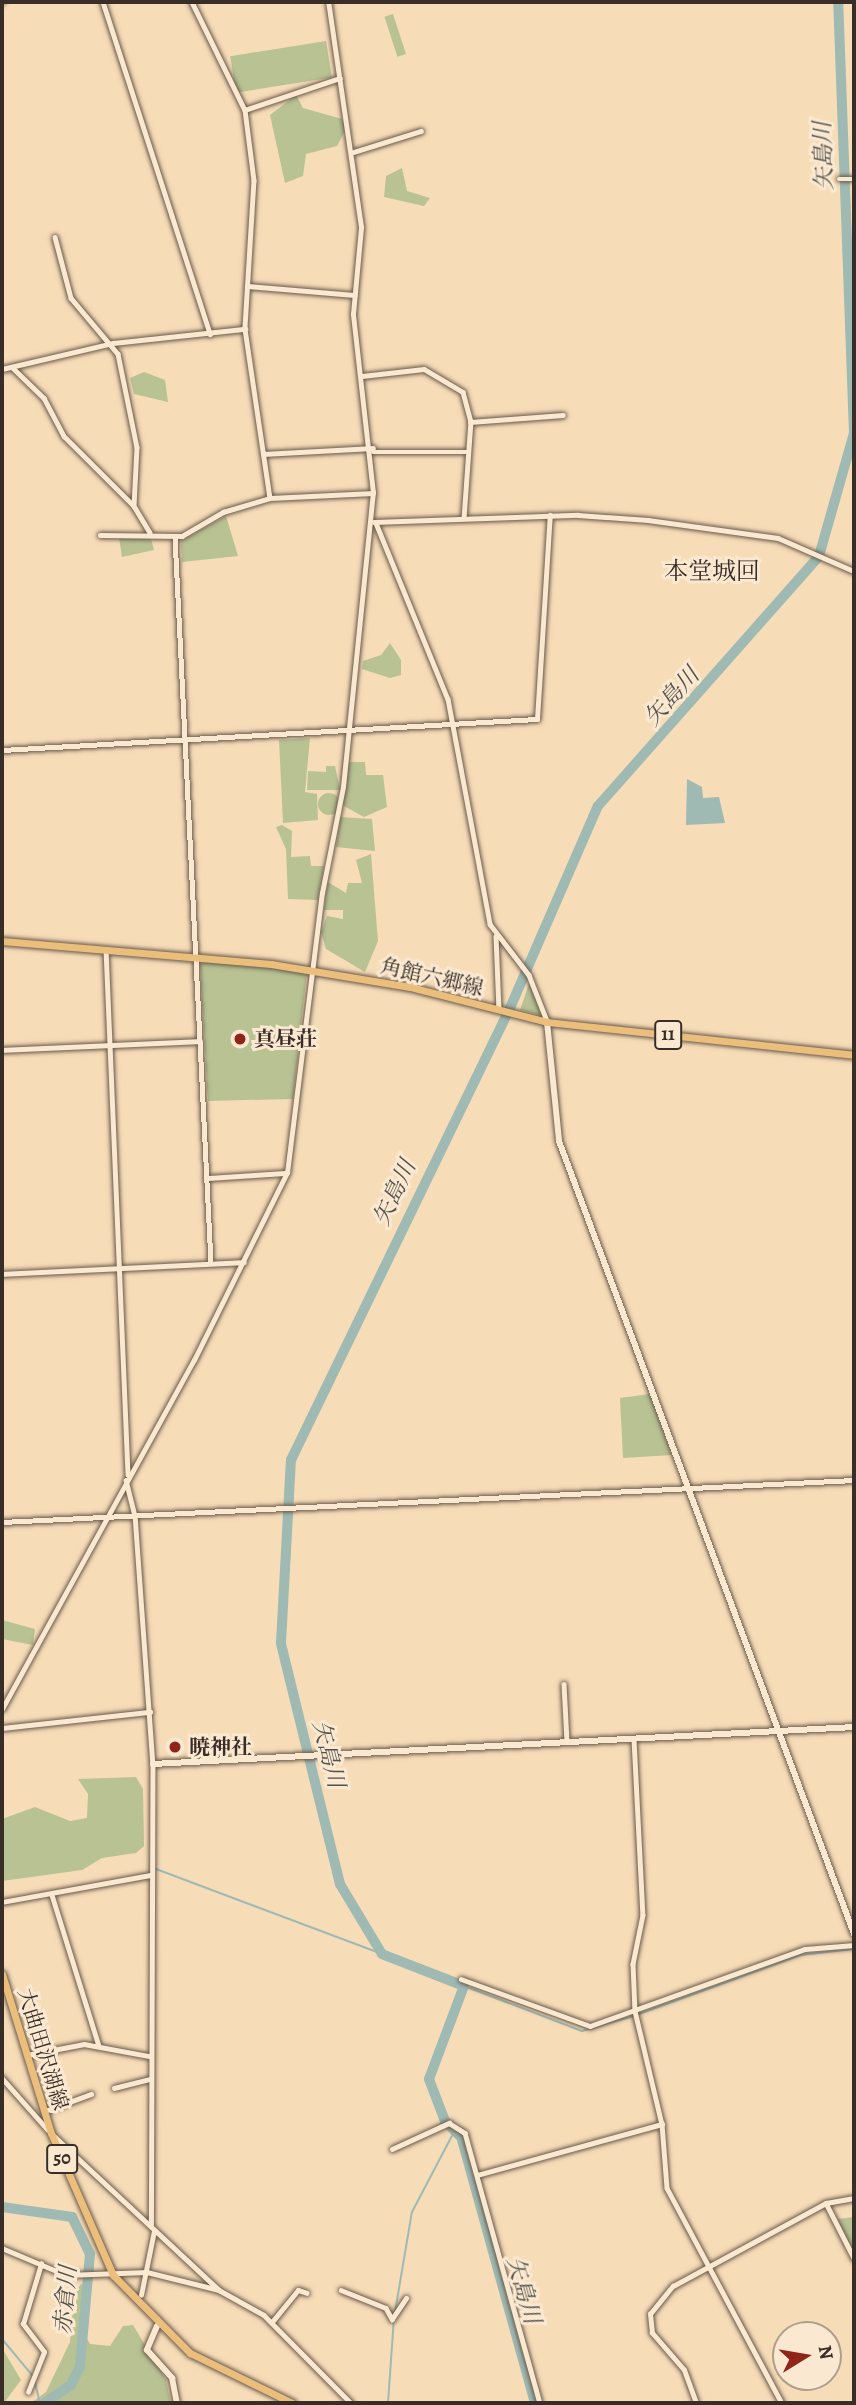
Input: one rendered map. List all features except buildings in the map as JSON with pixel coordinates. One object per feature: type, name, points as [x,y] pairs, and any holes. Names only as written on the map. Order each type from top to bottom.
[{"type":"main road","name":"角館六郷線","points":[[2,941],[195,955],[311,970],[547,1022],[854,1055]]},
{"type":"main road","name":"大曲田沢湖線","points":[[2,1974],[51,2133],[113,2275],[158,2326],[209,2364],[292,2403]]},
{"type":"street","points":[[103,2],[210,334]]},
{"type":"street","points":[[192,2],[245,110],[254,180],[245,329],[271,498]]},
{"type":"street","points":[[2,1709],[245,1262],[287,1173],[311,970],[349,732],[373,522],[373,450],[362,376],[355,295],[361,228],[354,152],[328,2]]},
{"type":"street","points":[[245,110],[340,78]]},
{"type":"street","points":[[354,152],[421,131]]},
{"type":"street","points":[[839,179],[854,179]]},
{"type":"street","points":[[55,237],[71,298],[113,344],[133,413],[134,506]]},
{"type":"street","points":[[247,286],[355,295]]},
{"type":"street","points":[[2,369],[113,344],[245,329]]},
{"type":"street","points":[[12,367],[44,398],[64,436],[134,506],[150,533]]},
{"type":"street","points":[[362,376],[424,369],[459,387],[470,422],[464,518]]},
{"type":"street","points":[[470,422],[563,415]]},
{"type":"street","points":[[263,454],[373,450],[467,452]]},
{"type":"street","points":[[100,535],[150,533],[175,537],[223,512],[271,498],[373,493]]},
{"type":"street","points":[[373,522],[550,515],[648,520],[778,538],[854,571]]},
{"type":"street","points":[[2,750],[454,727],[540,718],[550,515]]},
{"type":"street","points":[[373,522],[454,727],[484,904],[496,936],[500,1011]]},
{"type":"street","points":[[175,537],[211,1263]]},
{"type":"street","points":[[496,936],[529,975],[547,1022],[559,1141],[854,1934]]},
{"type":"street","points":[[106,948],[127,1478],[135,1515],[153,1764],[149,2056],[152,2228],[147,2272],[141,2295]]},
{"type":"street","points":[[2,1050],[200,1041]]},
{"type":"street","points":[[207,1178],[287,1173]]},
{"type":"street","points":[[2,1274],[245,1262]]},
{"type":"street","points":[[2,1522],[854,1480]]},
{"type":"street","points":[[564,1684],[566,1741]]},
{"type":"street","points":[[2,1728],[150,1712]]},
{"type":"street","points":[[153,1764],[315,1753],[854,1727]]},
{"type":"street","points":[[634,1738],[643,1915],[633,1964],[635,2011],[662,2124],[667,2188],[782,2403]]},
{"type":"street","points":[[2,1902],[151,1875]]},
{"type":"street","points":[[52,1895],[99,2046]]},
{"type":"street","points":[[461,1979],[580,2025],[635,2011],[805,1949],[854,1945]]},
{"type":"street","points":[[27,2054],[99,2046],[149,2056]]},
{"type":"street","points":[[2,2078],[51,2133],[152,2228],[219,2290],[272,2322],[351,2403]]},
{"type":"street","points":[[114,2088],[149,2079]]},
{"type":"street","points":[[45,2111],[91,2094]]},
{"type":"street","points":[[392,2149],[446,2124],[465,2133],[540,2403]]},
{"type":"street","points":[[477,2175],[662,2124]]},
{"type":"street","points":[[696,2403],[684,2370],[648,2319],[667,2291],[826,2203],[854,2198]]},
{"type":"street","points":[[826,2203],[854,2258]]},
{"type":"street","points":[[2,2248],[83,2278],[147,2272],[219,2290]]},
{"type":"street","points":[[28,2392],[44,2352],[23,2323],[41,2264]]},
{"type":"street","points":[[272,2322],[298,2290],[307,2293]]},
{"type":"street","points":[[341,2290],[386,2308],[394,2319],[407,2298]]},
{"type":"street","points":[[158,2326],[147,2350],[172,2378],[177,2403]]},
{"type":"green space","points":[[393,14],[406,54],[397,57],[384,17]]},
{"type":"green space","points":[[326,41],[332,78],[236,93],[230,56]]},
{"type":"green space","points":[[296,95],[303,108],[342,119],[346,129],[337,146],[306,154],[303,176],[285,183],[270,115]]},
{"type":"green space","points":[[402,168],[407,191],[430,198],[424,206],[384,197],[386,176]]},
{"type":"green space","points":[[144,372],[165,380],[168,402],[134,394],[130,378]]},
{"type":"green space","points":[[226,516],[238,556],[182,562],[181,541]]},
{"type":"green space","points":[[150,535],[154,550],[122,557],[119,537]]},
{"type":"green space","points":[[390,643],[401,660],[401,675],[390,678],[362,669],[363,661],[381,655]]},
{"type":"green space","points":[[310,738],[305,792],[317,794],[318,820],[283,823],[279,740]]},
{"type":"green space","points":[[349,762],[365,762],[366,775],[383,775],[387,807],[364,817],[342,805]]},
{"type":"green space","points":[[326,766],[335,766],[340,790],[307,790],[308,771],[326,772]]},
{"type":"green space","points":[[329,793],[337,796],[340,804],[337,812],[329,815],[321,812],[318,804],[321,796]]},
{"type":"green space","points":[[340,817],[372,819],[375,851],[336,847]]},
{"type":"green space","points":[[282,825],[292,831],[291,857],[310,856],[311,866],[324,866],[318,900],[288,899],[286,849],[276,827]]},
{"type":"green space","points":[[371,854],[378,941],[365,972],[326,949],[321,932],[327,916],[343,919],[343,910],[324,910],[328,882],[346,893],[348,883],[362,883],[356,860]]},
{"type":"green space","points":[[207,960],[307,971],[293,1099],[208,1101],[200,965]]},
{"type":"green space","points":[[530,981],[542,1014],[540,1015],[520,1010]]},
{"type":"green space","points":[[650,1394],[672,1455],[623,1458],[620,1398]]},
{"type":"green space","points":[[2,1620],[35,1629],[33,1645],[2,1639]]},
{"type":"green space","points":[[136,1777],[143,1789],[144,1846],[136,1853],[102,1858],[82,1870],[2,1881],[2,1819],[35,1807],[70,1821],[87,1818],[88,1794],[78,1779]]},
{"type":"green space","points":[[854,2217],[854,2264],[838,2219]]},
{"type":"green space","points":[[82,2283],[83,2331],[90,2344],[110,2346],[123,2326],[133,2325],[166,2380],[171,2403],[31,2403],[46,2392],[70,2342],[74,2293]]},
{"type":"green space","points":[[2,2348],[21,2380],[4,2403],[2,2403]]},
{"type":"water","points":[[687,779],[702,787],[703,798],[719,797],[725,823],[686,825]]},
{"type":"waterway","name":"矢島川","points":[[535,2403],[461,2137],[445,2121],[429,2079],[464,1986],[382,1954],[340,1884],[281,1643],[291,1460],[510,1008],[598,806],[819,556],[854,433],[838,2]]},
{"type":"waterway","points":[[156,1869],[382,1954]]},
{"type":"waterway","points":[[639,2014],[801,1955],[854,1949]]},
{"type":"waterway","points":[[464,1986],[582,2031],[634,2016]]},
{"type":"waterway","points":[[395,2312],[412,2212],[454,2132]]},
{"type":"waterway","name":"赤倉川","points":[[2,2207],[72,2217],[90,2254],[80,2367],[71,2385],[44,2403]]},
{"type":"waterway","points":[[388,2403],[394,2318]]},
{"type":"waterway","points":[[2,2339],[32,2375]]},
{"type":"waterway","points":[[34,2378],[40,2403]]},
{"type":"place","name":"真昼荘","points":[[240,1039]]},
{"type":"place","name":"暁神社","points":[[175,1747]]},
{"type":"district","name":"本堂城回","points":[[712,572]]}]
